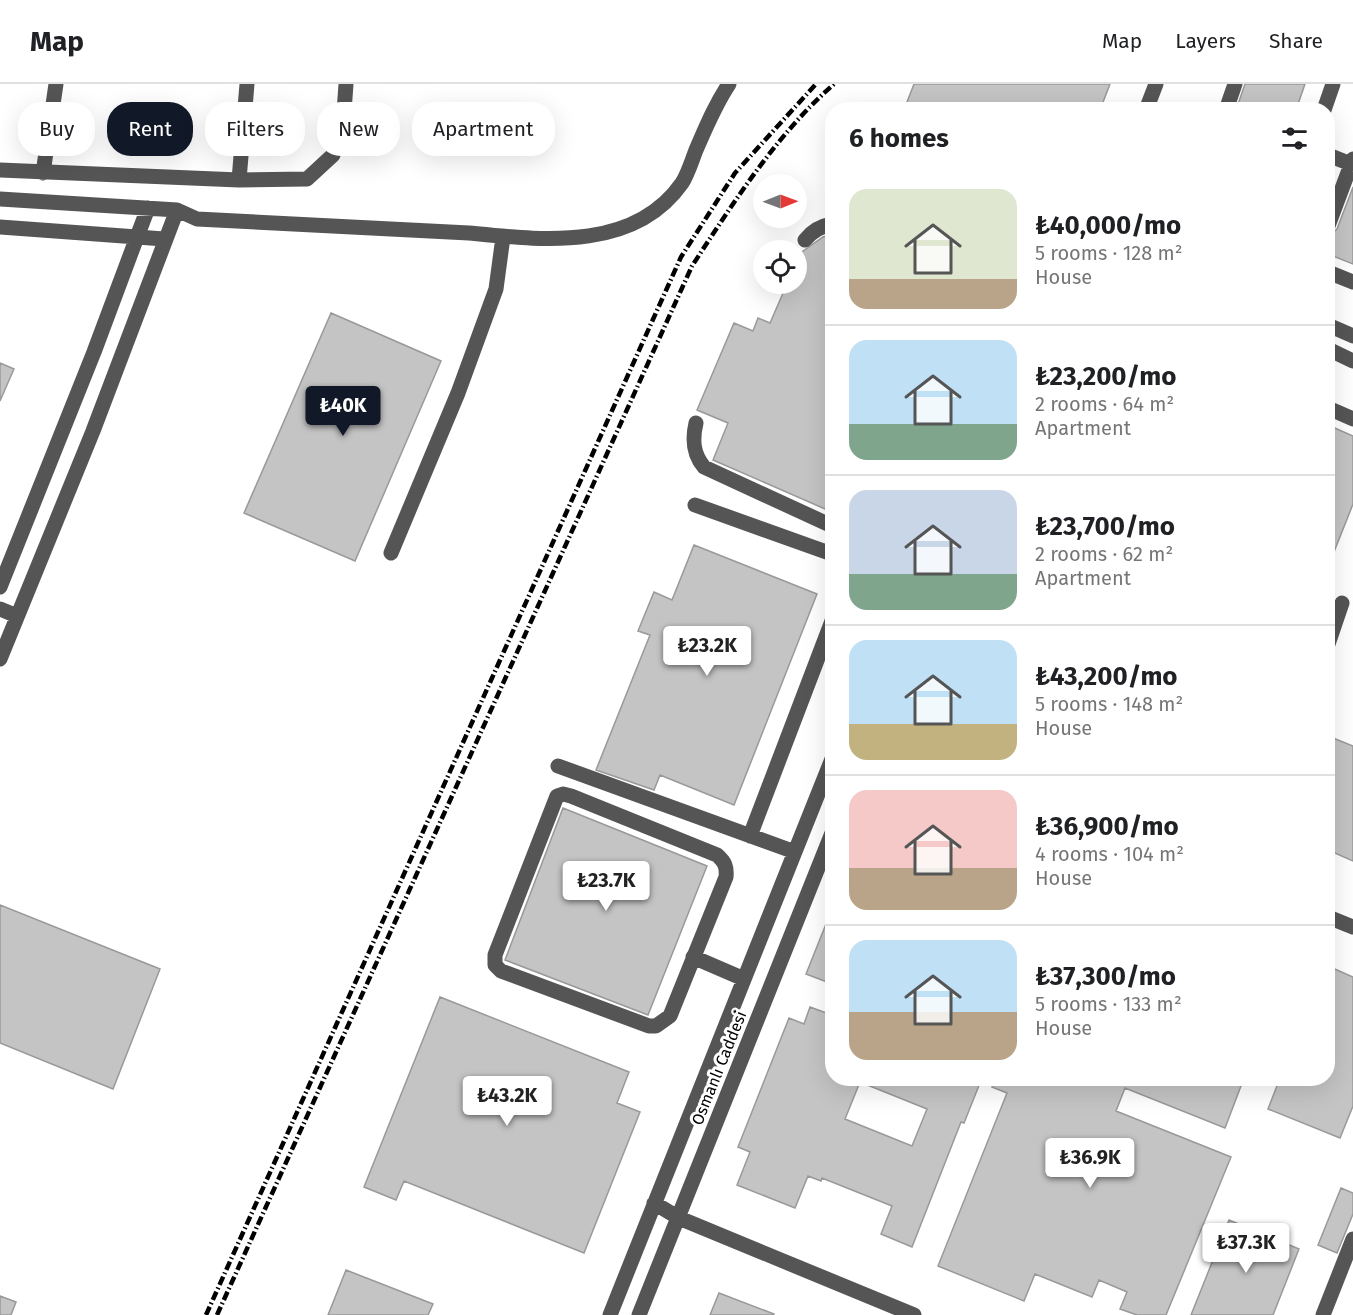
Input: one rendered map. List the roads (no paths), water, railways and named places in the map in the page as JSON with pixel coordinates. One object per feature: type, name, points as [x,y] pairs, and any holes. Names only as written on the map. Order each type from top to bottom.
[{"type":"street","points":[[43,173],[56,84]]},
{"type":"street","points":[[239,180],[247,84]]},
{"type":"street","points":[[0,170],[239,180],[307,179],[333,155],[344,112],[346,84]]},
{"type":"street","points":[[0,200],[177,210],[197,219],[470,233],[503,237],[593,236],[617,230],[648,216],[664,204],[683,182],[715,105],[729,84]]},
{"type":"street","points":[[1149,102],[1156,84]]},
{"type":"street","points":[[1229,102],[1235,84]]},
{"type":"street","points":[[1327,102],[1334,84]]},
{"type":"street","points":[[1335,157],[1352,161],[1335,207]]},
{"type":"street","points":[[0,587],[94,352],[148,208]]},
{"type":"street","points":[[0,658],[93,430],[164,239],[177,210]]},
{"type":"street","points":[[805,240],[810,233],[825,226]]},
{"type":"street","points":[[0,227],[164,239]]},
{"type":"street","points":[[391,553],[458,393],[496,289],[503,237]]},
{"type":"street","points":[[1335,275],[1353,282]]},
{"type":"street","points":[[1335,328],[1353,336]]},
{"type":"street","points":[[1335,352],[1353,361]]},
{"type":"street","points":[[1335,411],[1353,419]]},
{"type":"street","points":[[696,423],[694,447],[698,460],[704,467],[825,523]]},
{"type":"street","points":[[695,505],[825,551]]},
{"type":"street","points":[[1335,624],[1342,603]]},
{"type":"street","points":[[0,609],[17,616]]},
{"type":"street","points":[[750,836],[825,639]]},
{"type":"street","points":[[558,766],[795,852]]},
{"type":"street","points":[[610,1315],[825,777]]},
{"type":"street","points":[[556,796],[571,796],[717,855],[724,862],[727,868],[726,877],[693,957],[670,1016],[656,1026],[649,1026],[501,971],[495,965],[495,956],[556,796]]},
{"type":"street","name":"Osmanlı Caddesi","points":[[639,1315],[825,851]]},
{"type":"street","points":[[1335,920],[1353,927]]},
{"type":"street","points":[[693,957],[744,979]]},
{"type":"street","points":[[735,1001],[761,1012]]},
{"type":"street","points":[[654,1203],[679,1218],[914,1315]]},
{"type":"street","points":[[1323,1315],[1353,1239]]},
{"type":"railway","points":[[206,1315],[681,257],[735,173],[816,84]]},
{"type":"railway","points":[[217,1315],[692,266],[757,170],[793,125],[834,84]]}]
